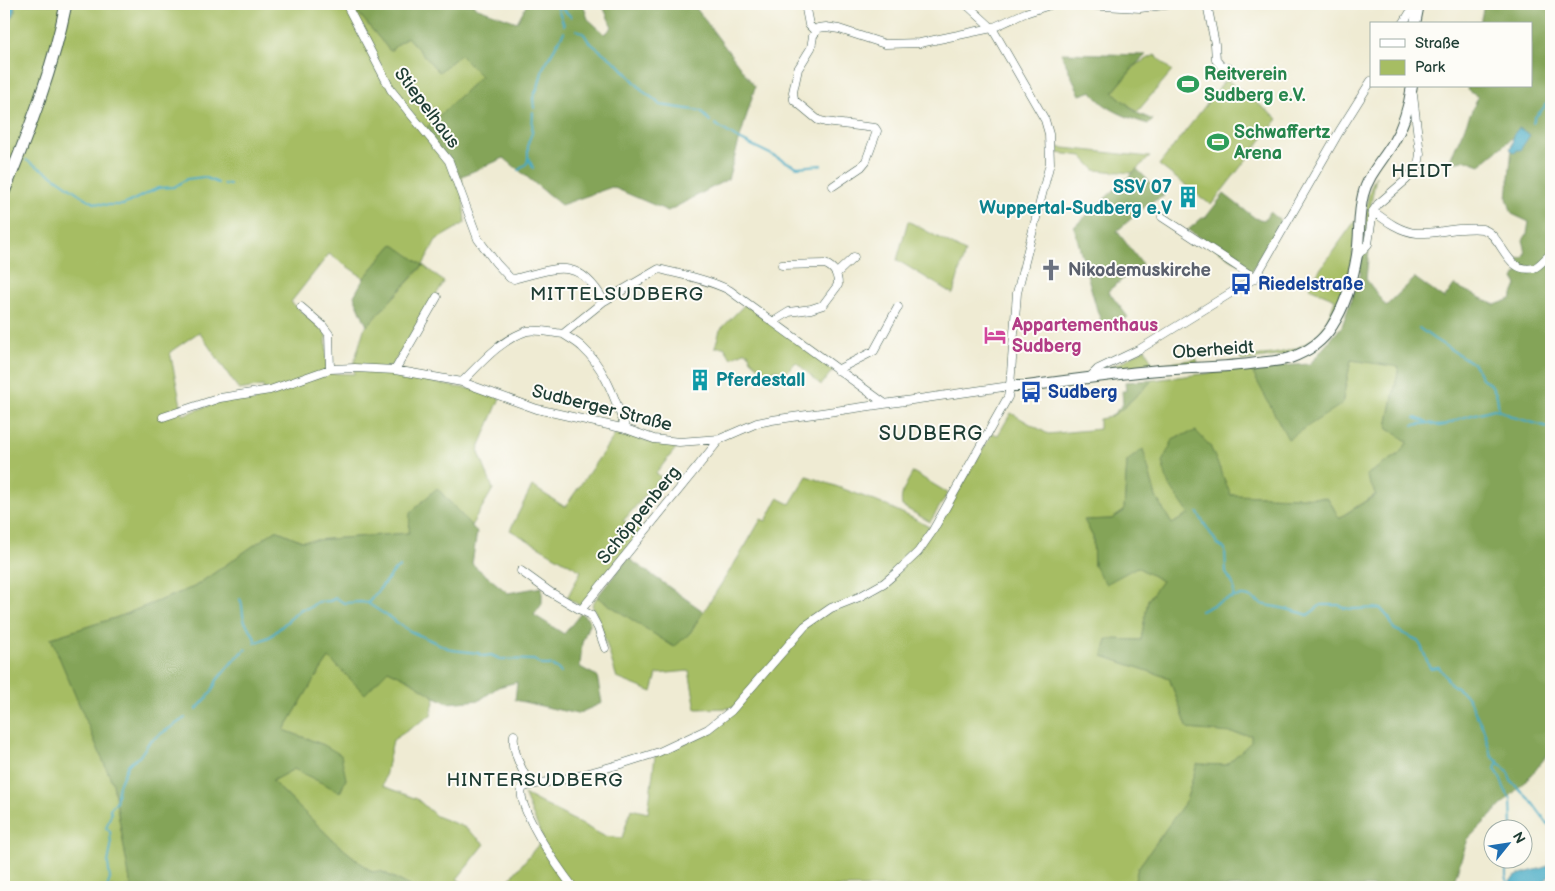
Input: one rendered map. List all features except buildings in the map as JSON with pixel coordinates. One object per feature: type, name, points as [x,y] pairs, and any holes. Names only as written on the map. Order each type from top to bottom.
[{"type":"main road","points":[[4,192],[38,106],[66,4]]},
{"type":"street","name":"Stiepelhaus","points":[[346,4],[391,90],[449,162],[478,240],[496,263],[510,278],[548,270],[576,270],[596,286],[604,301]]},
{"type":"street","points":[[805,4],[809,25],[815,31]]},
{"type":"street","points":[[573,887],[538,835],[522,801],[520,794],[526,787],[570,778],[659,752],[708,728],[731,711],[805,626],[831,608],[860,597],[884,583],[918,552],[932,532],[1008,397],[1018,293],[1048,170],[1049,142],[1045,120],[992,28],[966,4]]},
{"type":"street","points":[[833,186],[861,167],[866,161],[877,131],[875,128],[818,120],[794,100],[793,92],[798,69],[811,48],[812,36],[818,28],[839,29],[885,44],[920,43],[992,28],[1025,13],[1053,4],[1060,4]]},
{"type":"street","points":[[1066,4],[1173,4]]},
{"type":"street","points":[[1207,4],[1215,44],[1216,60],[1221,66],[1229,68]]},
{"type":"street","points":[[1404,22],[1415,4]]},
{"type":"street","points":[[1415,22],[1419,4]]},
{"type":"street","points":[[1089,378],[1098,369],[1140,349],[1255,278],[1370,82]]},
{"type":"street","name":"Oberheidt","points":[[1010,386],[1027,386],[1159,370],[1233,366],[1290,358],[1318,343],[1331,328],[1343,305],[1357,256],[1360,209],[1363,194],[1370,177],[1393,143],[1404,122],[1409,109],[1412,88]]},
{"type":"street","name":"Oberheidt","points":[[1357,256],[1368,244],[1373,212],[1378,204],[1406,180],[1418,166],[1420,154],[1412,88]]},
{"type":"street","points":[[1373,212],[1407,232],[1419,234],[1455,230],[1488,231],[1511,261],[1522,268],[1535,268],[1551,254]]},
{"type":"street","points":[[1162,218],[1255,278]]},
{"type":"street","points":[[837,273],[854,258]]},
{"type":"street","points":[[773,322],[789,312],[823,305],[838,285],[837,273],[829,265],[782,265]]},
{"type":"street","points":[[563,334],[604,301],[659,269],[678,273],[720,286],[746,302],[884,403]]},
{"type":"street","points":[[395,370],[437,297]]},
{"type":"street","points":[[301,307],[322,325],[329,334],[330,369]]},
{"type":"street","points":[[837,370],[874,351],[898,307]]},
{"type":"street","points":[[462,382],[494,350],[529,331],[563,334],[583,348],[605,376],[626,429]]},
{"type":"street","name":"Sudberger Straße","points":[[163,417],[220,398],[270,390],[330,369],[356,368],[395,370],[462,382],[537,409],[626,429],[654,439],[679,442],[720,439],[757,423],[1010,386]]},
{"type":"street","name":"Schöppenberg","points":[[581,610],[720,439]]},
{"type":"street","points":[[521,571],[550,592],[591,615],[598,628],[604,648]]},
{"type":"street","points":[[514,735],[517,760],[526,787]]},
{"type":"green space","points":[[14,4],[351,4],[390,51],[407,37],[439,72],[460,55],[481,76],[423,131],[462,176],[465,223],[436,240],[423,265],[444,282],[388,372],[455,387],[473,389],[500,398],[478,450],[493,489],[471,526],[437,488],[409,533],[302,541],[276,530],[194,587],[118,617],[51,638],[113,784],[131,887],[4,887],[4,52],[11,20],[15,12]],"holes":[[[393,244],[423,266],[364,329],[354,363],[354,374],[327,373],[326,333],[291,302],[329,254],[364,278]],[[199,332],[239,390],[263,386],[265,395],[222,401],[183,415],[170,352]]]},
{"type":"green space","points":[[351,4],[474,4],[475,7],[517,22],[527,4],[583,4],[588,19],[605,34],[612,27],[602,4],[693,4],[755,87],[728,179],[668,211],[612,187],[561,205],[504,158],[462,176],[423,131],[481,76],[460,55],[439,72],[407,37],[390,51]]},
{"type":"green space","points":[[1484,4],[1551,4],[1551,750],[1534,772],[1489,818],[1482,818],[1482,825],[1468,839],[1452,887],[1133,887],[1138,868],[1186,801],[1197,764],[1226,765],[1251,742],[1251,735],[1188,729],[1169,678],[1103,656],[1107,639],[1141,640],[1148,600],[1162,581],[1137,567],[1106,584],[1094,566],[1093,537],[1084,520],[1112,519],[1124,511],[1127,461],[1143,449],[1156,497],[1172,524],[1189,514],[1168,483],[1162,462],[1174,438],[1196,431],[1210,446],[1231,495],[1328,498],[1339,518],[1376,495],[1366,475],[1398,455],[1408,442],[1387,427],[1399,367],[1351,360],[1342,404],[1288,439],[1250,368],[1310,364],[1342,326],[1361,272],[1358,271],[1362,255],[1369,249],[1366,279],[1386,306],[1415,278],[1444,299],[1454,285],[1495,305],[1511,299],[1517,285],[1514,279],[1519,270],[1514,258],[1524,257],[1525,248],[1523,240],[1527,234],[1529,222],[1512,214],[1507,198],[1513,137],[1480,165],[1466,160],[1449,162],[1478,97],[1467,90],[1468,88],[1532,88],[1532,22],[1480,22]]},
{"type":"green space","points":[[1061,53],[1146,55],[1135,65],[1113,92],[1137,113],[1153,120],[1148,124],[1117,112],[1102,103],[1092,91],[1080,95]]},
{"type":"green space","points":[[1155,55],[1172,71],[1137,112],[1113,92],[1137,64]]},
{"type":"green space","name":"Schwaffertz Arena","points":[[1226,79],[1278,119],[1211,205],[1159,165]]},
{"type":"green space","points":[[1054,147],[1150,157],[1132,173],[1095,170],[1082,156],[1058,153],[1055,157]]},
{"type":"green space","points":[[1137,169],[1164,196],[1148,204],[1117,231],[1142,264],[1108,291],[1128,317],[1109,329],[1101,321],[1097,310],[1074,227]]},
{"type":"green space","points":[[1376,176],[1368,229],[1363,247],[1367,202]]},
{"type":"green space","points":[[1224,194],[1255,218],[1264,220],[1270,212],[1281,221],[1251,272],[1188,230],[1202,218],[1206,217]]},
{"type":"green space","points":[[908,221],[965,252],[953,294],[897,260]]},
{"type":"green space","points":[[1355,221],[1352,259],[1347,279],[1328,326],[1320,336],[1293,354],[1242,361],[1240,357],[1274,354],[1296,348],[1315,337],[1323,328],[1335,299],[1309,288],[1316,275]]},
{"type":"green space","points":[[393,244],[423,265],[367,326],[354,296],[364,278]]},
{"type":"green space","points":[[745,304],[833,370],[821,385],[796,362],[782,377],[777,369],[767,374],[751,360],[748,352],[731,358],[724,347],[715,347],[720,330]]},
{"type":"green space","points":[[1145,348],[1152,363],[1155,365],[1197,359],[1198,364],[1106,372],[1107,368],[1124,361]]},
{"type":"green space","points":[[1351,360],[1399,366],[1387,427],[1408,442],[1398,455],[1366,475],[1376,494],[1339,518],[1328,498],[1231,495],[1210,446],[1168,483],[1190,513],[1172,524],[1156,497],[1143,450],[1127,462],[1124,511],[1112,519],[1085,520],[1093,537],[1094,566],[1137,567],[1162,581],[1148,600],[1141,640],[1107,639],[1103,656],[1169,678],[1188,729],[1251,734],[1252,742],[1226,765],[1197,764],[1186,801],[1138,868],[1133,887],[503,887],[543,839],[524,794],[604,836],[622,838],[631,809],[648,813],[655,756],[704,735],[752,691],[732,708],[696,709],[689,671],[657,674],[652,692],[617,678],[600,623],[592,605],[597,597],[674,646],[690,633],[761,519],[766,521],[778,498],[790,504],[807,476],[887,506],[933,529],[945,515],[992,433],[998,435],[1011,413],[1048,434],[1099,429],[1099,419],[1110,417],[1122,409],[1153,380],[1250,368],[1342,404]]},
{"type":"green space","points":[[1153,380],[1122,409],[1110,417],[1123,404],[1122,391],[1126,391],[1125,382]]},
{"type":"green space","points":[[617,432],[655,443],[678,446],[656,473],[661,477],[623,521],[644,528],[581,606],[567,598],[581,571],[510,530],[532,486],[565,507]]},
{"type":"green space","points":[[913,472],[948,493],[930,522],[902,506],[903,493]]},
{"type":"green space","points":[[437,488],[477,532],[472,564],[508,593],[542,587],[542,604],[534,615],[564,634],[581,613],[590,621],[582,643],[580,667],[597,676],[602,703],[577,714],[515,700],[517,682],[498,687],[480,700],[448,703],[388,670],[365,694],[329,658],[284,730],[324,745],[341,755],[346,779],[340,792],[294,769],[272,781],[335,842],[372,872],[380,871],[412,887],[131,887],[113,784],[51,638],[118,617],[194,587],[276,530],[302,541],[409,533],[410,513]]},
{"type":"green space","points":[[628,558],[703,611],[690,633],[674,647],[597,597]]},
{"type":"green space","points":[[329,658],[388,670],[407,679],[435,697],[431,715],[393,740],[383,786],[417,799],[436,816],[464,827],[485,844],[457,879],[470,887],[412,887],[381,871],[372,872],[335,842],[272,781],[294,769],[341,791],[346,779],[324,745],[284,730]]},
{"type":"water","points":[[4,4],[14,4],[15,12],[11,20],[4,52]]},
{"type":"water","points":[[1519,128],[1530,135],[1520,150],[1517,150],[1515,153],[1510,149],[1513,135]]},
{"type":"water","points":[[1551,864],[1551,874],[1539,887],[1511,887],[1509,883],[1516,876]]},
{"type":"waterway","points":[[556,4],[558,8],[561,7],[571,17]]},
{"type":"waterway","points":[[558,9],[564,25]]},
{"type":"waterway","points":[[577,30],[584,34],[589,42],[619,65],[644,92],[660,105],[701,111],[710,121]]},
{"type":"waterway","points":[[534,108],[533,98],[543,68],[564,32]]},
{"type":"waterway","points":[[1533,123],[1535,117],[1551,98]]},
{"type":"waterway","points":[[519,170],[527,163],[533,112]]},
{"type":"waterway","points":[[715,124],[735,137],[797,167],[821,165]]},
{"type":"waterway","points":[[528,157],[533,168]]},
{"type":"waterway","points":[[26,160],[85,198],[95,203],[107,205],[123,205],[158,188],[174,187],[187,179],[204,177],[218,183]]},
{"type":"waterway","points":[[224,184],[230,185]]},
{"type":"waterway","points":[[1419,328],[1474,364],[1482,378],[1492,386],[1497,396],[1499,410]]},
{"type":"waterway","points":[[1413,425],[1430,423],[1439,426],[1445,425],[1461,418],[1494,409],[1513,417],[1551,428]]},
{"type":"waterway","points":[[1415,418],[1427,422]]},
{"type":"waterway","points":[[1198,513],[1217,543],[1225,549],[1226,573],[1234,588],[1233,597]]},
{"type":"waterway","points":[[240,599],[245,622],[253,635],[255,643],[271,636],[301,609],[309,608],[317,602],[330,601],[336,598],[344,603],[368,603],[395,570],[400,567]]},
{"type":"waterway","points":[[1201,611],[1238,596],[1244,596],[1264,604],[1308,615],[1321,605],[1339,605],[1344,608],[1353,609],[1380,608],[1389,618],[1394,629],[1417,640],[1430,668],[1439,667],[1450,683],[1467,696],[1484,730],[1491,755],[1508,772],[1511,781],[1531,801],[1551,828]]},
{"type":"waterway","points":[[369,604],[410,631],[452,650],[478,653],[484,656],[491,655],[500,659],[534,660],[542,665],[550,665],[557,668],[561,673]]},
{"type":"waterway","points":[[196,710],[211,693],[217,680],[246,649]]},
{"type":"waterway","points":[[107,887],[110,879],[108,863],[111,847],[110,831],[106,828],[111,814],[110,809],[116,802],[119,785],[128,765],[139,757],[150,741],[185,718]]},
{"type":"waterway","points":[[1498,761],[1495,769],[1511,799],[1512,818]]},
{"type":"waterway","points":[[1506,868],[1506,880],[1511,884]]},
{"type":"place","name":"Reitverein Sudberg e.V.","points":[[1188,84]]},
{"type":"place","name":"Schwaffertz Arena","points":[[1218,142]]},
{"type":"place","name":"SSV 07 Wuppertal-Sudberg e.V","points":[[1188,197]]},
{"type":"place","name":"Nikodemuskirche","points":[[1051,270]]},
{"type":"place","name":"Riedelstraße","points":[[1241,284]]},
{"type":"place","name":"Appartementhaus Sudberg","points":[[995,335]]},
{"type":"place","name":"Pferdestall","points":[[700,380]]},
{"type":"place","name":"Sudberg","points":[[1031,392]]},
{"type":"district","name":"HEIDT","points":[[1422,171]]},
{"type":"district","name":"MITTELSUDBERG","points":[[617,294]]},
{"type":"district","name":"SUDBERG","points":[[931,434]]},
{"type":"district","name":"HINTERSUDBERG","points":[[535,780]]}]
